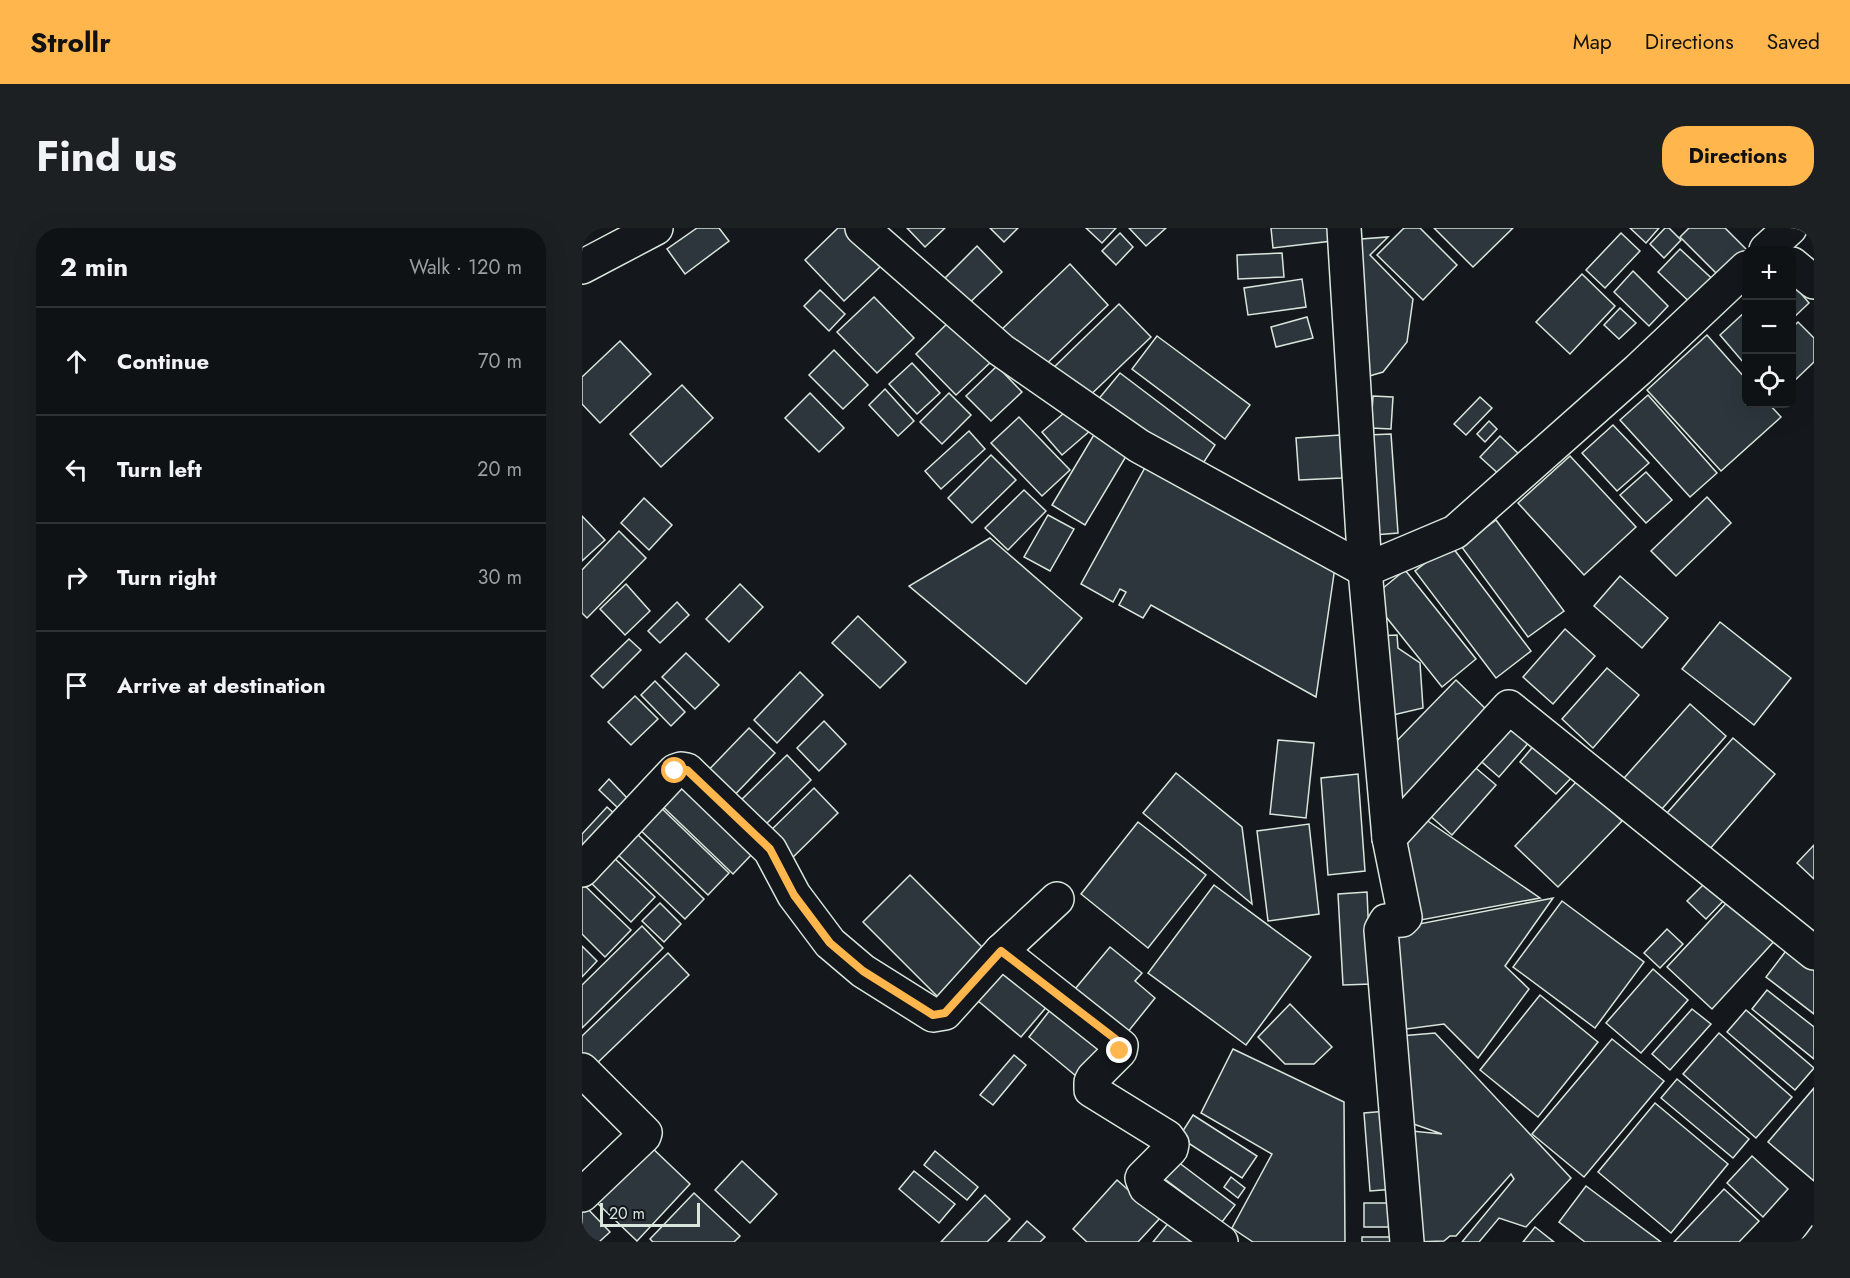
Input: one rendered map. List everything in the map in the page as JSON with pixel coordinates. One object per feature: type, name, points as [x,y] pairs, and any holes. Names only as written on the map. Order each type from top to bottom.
[{"type":"street","points":[[582,267],[656,228]]},
{"type":"street","points":[[862,228],[1001,350],[1139,446],[1365,570]]},
{"type":"street","points":[[1344,228],[1365,570],[1389,838],[1405,917],[1402,920],[1386,921],[1382,930],[1407,1242]]},
{"type":"street","points":[[1796,265],[1814,282]]},
{"type":"street","points":[[1365,570],[1455,532],[1638,370],[1742,272]]},
{"type":"street","points":[[1389,838],[1509,707],[1814,953]]},
{"type":"street","points":[[582,870],[675,771],[687,770],[770,849],[794,895],[830,943],[863,971],[933,1015],[945,1013],[1001,951],[1057,899]]},
{"type":"street","points":[[1001,951],[1121,1046],[1120,1051],[1093,1078],[1091,1090],[1167,1137],[1172,1144],[1171,1149],[1142,1178],[1143,1183],[1146,1188],[1221,1242]]},
{"type":"street","points":[[582,1070],[645,1133],[582,1195]]},
{"type":"building","points":[[697,228],[719,228],[729,241],[685,274],[667,249]]},
{"type":"building","points":[[838,228],[845,228],[881,266],[844,301],[805,260]]},
{"type":"building","points":[[907,228],[945,228],[925,247]]},
{"type":"building","points":[[990,228],[1018,228],[1004,242]]},
{"type":"building","points":[[1086,228],[1116,228],[1102,243]]},
{"type":"building","points":[[1129,228],[1166,228],[1146,246]]},
{"type":"building","points":[[1271,228],[1331,228],[1332,241],[1273,248]]},
{"type":"building","points":[[1404,228],[1420,228],[1457,265],[1423,300],[1377,255]]},
{"type":"building","points":[[1434,228],[1513,228],[1473,267]]},
{"type":"building","points":[[1630,228],[1659,228],[1646,243]]},
{"type":"building","points":[[1665,228],[1669,228],[1681,240],[1664,258],[1650,244]]},
{"type":"building","points":[[1689,228],[1725,228],[1743,246],[1742,262],[1724,281],[1680,237]]},
{"type":"building","points":[[1120,233],[1133,247],[1116,265],[1102,251]]},
{"type":"building","points":[[1621,233],[1640,251],[1605,288],[1586,270]]},
{"type":"building","points":[[1388,237],[1370,255],[1413,299],[1407,342],[1383,372],[1366,377],[1361,239]]},
{"type":"building","points":[[977,246],[1002,272],[964,308],[940,283]]},
{"type":"building","points":[[1680,249],[1720,286],[1697,309],[1658,272]]},
{"type":"building","points":[[1282,253],[1284,277],[1238,279],[1237,255]]},
{"type":"building","points":[[1070,264],[1108,305],[1038,372],[999,332]]},
{"type":"building","points":[[1633,271],[1668,306],[1649,326],[1614,292]]},
{"type":"building","points":[[1582,274],[1615,306],[1570,354],[1536,322]]},
{"type":"building","points":[[1302,279],[1306,307],[1248,315],[1244,288]]},
{"type":"building","points":[[1796,288],[1809,303],[1796,315]]},
{"type":"building","points":[[820,290],[845,314],[829,331],[804,306]]},
{"type":"building","points":[[874,297],[914,338],[877,373],[837,332]]},
{"type":"building","points":[[1119,304],[1151,337],[1081,404],[1049,372]]},
{"type":"building","points":[[1620,308],[1636,323],[1619,339],[1604,325]]},
{"type":"building","points":[[1742,315],[1742,361],[1720,335]]},
{"type":"building","points":[[1307,317],[1313,338],[1276,347],[1271,327]]},
{"type":"building","points":[[953,318],[993,360],[956,395],[916,354]]},
{"type":"building","points":[[1798,322],[1814,338],[1814,362],[1796,379],[1796,354],[1796,324]]},
{"type":"building","points":[[1707,335],[1742,374],[1742,408],[1773,408],[1781,417],[1721,471],[1647,390]]},
{"type":"building","points":[[1157,336],[1250,405],[1225,439],[1132,369]]},
{"type":"building","points":[[620,341],[651,374],[600,423],[582,404],[582,377]]},
{"type":"building","points":[[834,350],[868,385],[843,409],[809,375]]},
{"type":"building","points":[[912,363],[940,393],[917,414],[889,384]]},
{"type":"building","points":[[997,366],[1022,392],[991,421],[966,396]]},
{"type":"building","points":[[1120,373],[1215,445],[1198,471],[1092,407]]},
{"type":"building","points":[[682,385],[713,418],[661,467],[630,434]]},
{"type":"building","points":[[885,389],[914,421],[898,436],[869,405]]},
{"type":"building","points":[[810,393],[844,428],[819,452],[785,418]]},
{"type":"building","points":[[949,393],[971,415],[942,444],[920,422]]},
{"type":"building","points":[[1648,395],[1717,473],[1690,497],[1620,420]]},
{"type":"building","points":[[1373,396],[1393,397],[1391,429],[1371,428]]},
{"type":"building","points":[[1480,397],[1492,408],[1466,435],[1454,424]]},
{"type":"building","points":[[1071,407],[1091,430],[1062,455],[1042,432]]},
{"type":"building","points":[[1019,417],[1070,470],[1042,496],[991,443]]},
{"type":"building","points":[[1489,421],[1497,429],[1485,442],[1477,434]]},
{"type":"building","points":[[1613,425],[1649,463],[1617,491],[1582,453]]},
{"type":"building","points":[[1098,428],[1131,448],[1085,525],[1052,505]]},
{"type":"building","points":[[969,431],[985,449],[941,489],[925,471]]},
{"type":"building","points":[[1391,434],[1398,533],[1374,535],[1367,435]]},
{"type":"building","points":[[1340,435],[1342,478],[1299,480],[1296,438]]},
{"type":"building","points":[[1500,436],[1521,456],[1502,477],[1480,457]]},
{"type":"building","points":[[991,455],[1016,480],[972,523],[948,498]]},
{"type":"building","points":[[1570,456],[1636,527],[1584,575],[1518,503]]},
{"type":"building","points":[[1147,464],[1335,567],[1316,697],[1151,605],[1143,618],[1119,605],[1126,592],[1120,589],[1113,602],[1081,584]]},
{"type":"building","points":[[1646,472],[1672,500],[1646,523],[1620,495]]},
{"type":"building","points":[[1024,490],[1046,511],[1008,550],[985,528]]},
{"type":"building","points":[[1707,497],[1731,523],[1676,576],[1651,551]]},
{"type":"building","points":[[644,498],[672,525],[649,550],[621,523]]},
{"type":"building","points":[[1048,515],[1074,529],[1050,571],[1024,557]]},
{"type":"building","points":[[582,516],[605,540],[582,561]]},
{"type":"building","points":[[1496,520],[1564,611],[1528,637],[1461,546]]},
{"type":"building","points":[[619,531],[646,558],[587,618],[582,613],[582,570]]},
{"type":"building","points":[[990,538],[1082,618],[1026,684],[909,586]]},
{"type":"building","points":[[1450,544],[1531,651],[1496,678],[1415,571]]},
{"type":"building","points":[[1405,570],[1476,659],[1442,687],[1371,598]]},
{"type":"building","points":[[1620,576],[1668,618],[1642,648],[1594,606]]},
{"type":"building","points":[[626,584],[650,611],[625,635],[600,609]]},
{"type":"building","points":[[740,584],[763,607],[729,642],[706,619]]},
{"type":"building","points":[[677,602],[689,615],[660,643],[648,631]]},
{"type":"building","points":[[858,616],[906,662],[880,688],[832,643]]},
{"type":"building","points":[[1720,622],[1791,678],[1754,725],[1682,669]]},
{"type":"building","points":[[1565,629],[1595,656],[1553,704],[1523,677]]},
{"type":"building","points":[[1397,635],[1398,648],[1420,663],[1423,708],[1380,718],[1375,636]]},
{"type":"building","points":[[629,639],[641,650],[603,688],[591,676]]},
{"type":"building","points":[[686,653],[719,685],[695,709],[662,677]]},
{"type":"building","points":[[1607,668],[1639,695],[1593,748],[1562,719]]},
{"type":"building","points":[[800,672],[823,695],[777,743],[754,720]]},
{"type":"building","points":[[1456,680],[1492,715],[1392,810],[1384,754]]},
{"type":"building","points":[[655,681],[685,712],[671,726],[641,695]]},
{"type":"building","points":[[635,696],[658,719],[631,745],[608,722]]},
{"type":"building","points":[[1690,704],[1726,736],[1654,818],[1617,786]]},
{"type":"building","points":[[1507,719],[1531,740],[1499,777],[1475,756]]},
{"type":"building","points":[[824,721],[846,744],[819,771],[797,748]]},
{"type":"building","points":[[749,728],[775,753],[726,804],[700,779]]},
{"type":"building","points":[[1733,738],[1775,774],[1702,858],[1660,821]]},
{"type":"building","points":[[1278,740],[1314,743],[1306,818],[1270,814]]},
{"type":"building","points":[[1536,743],[1573,776],[1556,794],[1520,762]]},
{"type":"building","points":[[787,755],[811,780],[759,831],[734,807]]},
{"type":"building","points":[[1471,764],[1496,785],[1452,835],[1428,814]]},
{"type":"building","points":[[1176,773],[1242,827],[1252,904],[1143,813]]},
{"type":"building","points":[[1358,774],[1365,871],[1328,875],[1321,778]]},
{"type":"building","points":[[609,779],[628,799],[618,808],[599,790]]},
{"type":"building","points":[[680,779],[754,852],[733,874],[658,802]]},
{"type":"building","points":[[1578,780],[1622,821],[1558,887],[1515,846]]},
{"type":"building","points":[[814,788],[838,813],[786,864],[761,840]]},
{"type":"building","points":[[655,802],[729,873],[708,895],[634,824]]},
{"type":"building","points":[[607,807],[617,816],[582,854],[582,834]]},
{"type":"building","points":[[1419,815],[1540,898],[1410,922],[1395,843]]},
{"type":"building","points":[[1138,822],[1206,875],[1148,948],[1081,894]]},
{"type":"building","points":[[1309,824],[1319,914],[1268,921],[1257,831]]},
{"type":"building","points":[[633,830],[704,899],[685,919],[613,850]]},
{"type":"building","points":[[1814,845],[1814,879],[1797,863]]},
{"type":"building","points":[[610,854],[655,897],[631,922],[587,879]]},
{"type":"building","points":[[910,875],[987,952],[940,999],[863,922]]},
{"type":"building","points":[[1710,878],[1728,896],[1706,919],[1687,901]]},
{"type":"building","points":[[582,883],[631,930],[605,957],[582,934]]},
{"type":"building","points":[[1214,885],[1311,957],[1246,1045],[1148,973]]},
{"type":"building","points":[[1367,892],[1371,984],[1343,985],[1338,894]]},
{"type":"building","points":[[1733,896],[1778,937],[1712,1009],[1667,967]]},
{"type":"building","points":[[1553,898],[1505,966],[1529,989],[1478,1058],[1444,1024],[1399,1030],[1388,930]]},
{"type":"building","points":[[1562,901],[1644,962],[1595,1028],[1513,967]]},
{"type":"building","points":[[660,903],[681,924],[664,942],[642,921]]},
{"type":"building","points":[[642,926],[663,948],[582,1028],[582,985]]},
{"type":"building","points":[[1667,929],[1683,944],[1660,968],[1644,953]]},
{"type":"building","points":[[582,946],[597,961],[582,977]]},
{"type":"building","points":[[1110,947],[1142,973],[1135,981],[1155,998],[1123,1038],[1070,995]]},
{"type":"building","points":[[1789,947],[1814,967],[1814,1014],[1766,977]]},
{"type":"building","points":[[668,953],[689,975],[593,1067],[582,1056],[582,1036]]},
{"type":"building","points":[[998,962],[1049,1004],[1021,1037],[971,995]]},
{"type":"building","points":[[1653,969],[1688,1000],[1641,1053],[1606,1023]]},
{"type":"building","points":[[1767,990],[1814,1027],[1814,1059],[1752,1009]]},
{"type":"building","points":[[1540,995],[1598,1042],[1538,1117],[1480,1070]]},
{"type":"building","points":[[1290,1004],[1332,1047],[1314,1064],[1285,1064],[1258,1037]]},
{"type":"building","points":[[1054,1005],[1108,1050],[1082,1081],[1029,1037]]},
{"type":"building","points":[[1692,1009],[1711,1024],[1670,1070],[1652,1054]]},
{"type":"building","points":[[1746,1010],[1814,1068],[1795,1090],[1727,1032]]},
{"type":"building","points":[[1435,1033],[1571,1178],[1526,1227],[1499,1218],[1479,1242],[1462,1242],[1514,1179],[1511,1174],[1456,1236],[1450,1236],[1444,1241],[1414,1242],[1412,1131],[1442,1134],[1402,1120],[1400,1036]]},
{"type":"building","points":[[1719,1033],[1792,1097],[1756,1138],[1683,1074]]},
{"type":"building","points":[[1612,1039],[1664,1081],[1584,1177],[1532,1134]]},
{"type":"building","points":[[1233,1049],[1344,1102],[1345,1242],[1253,1242],[1232,1228],[1272,1154],[1201,1113]]},
{"type":"building","points":[[1014,1055],[1026,1065],[993,1105],[980,1095]]},
{"type":"building","points":[[1677,1079],[1749,1139],[1733,1158],[1661,1098]]},
{"type":"building","points":[[1814,1088],[1814,1181],[1768,1142]]},
{"type":"building","points":[[1655,1103],[1728,1164],[1671,1233],[1598,1172]]},
{"type":"building","points":[[1387,1111],[1395,1189],[1370,1191],[1364,1113]]},
{"type":"building","points":[[1193,1115],[1257,1156],[1242,1178],[1179,1137]]},
{"type":"building","points":[[648,1144],[690,1184],[637,1241],[594,1200]]},
{"type":"building","points":[[935,1151],[978,1187],[967,1200],[924,1165]]},
{"type":"building","points":[[1752,1156],[1788,1189],[1763,1217],[1727,1183]]},
{"type":"building","points":[[1174,1159],[1235,1205],[1222,1222],[1162,1177]]},
{"type":"building","points":[[742,1161],[777,1194],[750,1223],[715,1190]]},
{"type":"building","points":[[914,1171],[955,1204],[939,1223],[899,1189]]},
{"type":"building","points":[[1231,1177],[1245,1188],[1238,1198],[1224,1187]]},
{"type":"building","points":[[1117,1180],[1160,1218],[1138,1242],[1087,1242],[1073,1229]]},
{"type":"building","points":[[1586,1186],[1661,1242],[1585,1242],[1559,1222]]},
{"type":"building","points":[[1724,1189],[1759,1221],[1739,1242],[1674,1242]]},
{"type":"building","points":[[694,1193],[740,1236],[734,1242],[653,1242],[650,1239]]},
{"type":"building","points":[[985,1195],[1010,1219],[987,1242],[941,1242]]},
{"type":"building","points":[[582,1203],[610,1232],[599,1242],[582,1242]]},
{"type":"building","points":[[1364,1203],[1393,1203],[1393,1227],[1364,1227]]},
{"type":"building","points":[[1174,1216],[1206,1242],[1153,1242]]},
{"type":"building","points":[[1027,1221],[1045,1237],[1040,1242],[1008,1242]]},
{"type":"building","points":[[1812,1226],[1814,1227],[1814,1242],[1800,1242]]},
{"type":"building","points":[[1535,1227],[1554,1242],[1523,1242]]},
{"type":"building","points":[[1362,1237],[1396,1237],[1395,1242],[1362,1242]]},
{"type":"route","points":[[675,771],[687,770],[770,849],[794,895],[830,943],[863,971],[933,1015],[940,1015],[945,1013],[1001,951],[1118,1041],[1121,1046],[1120,1051]]}]
